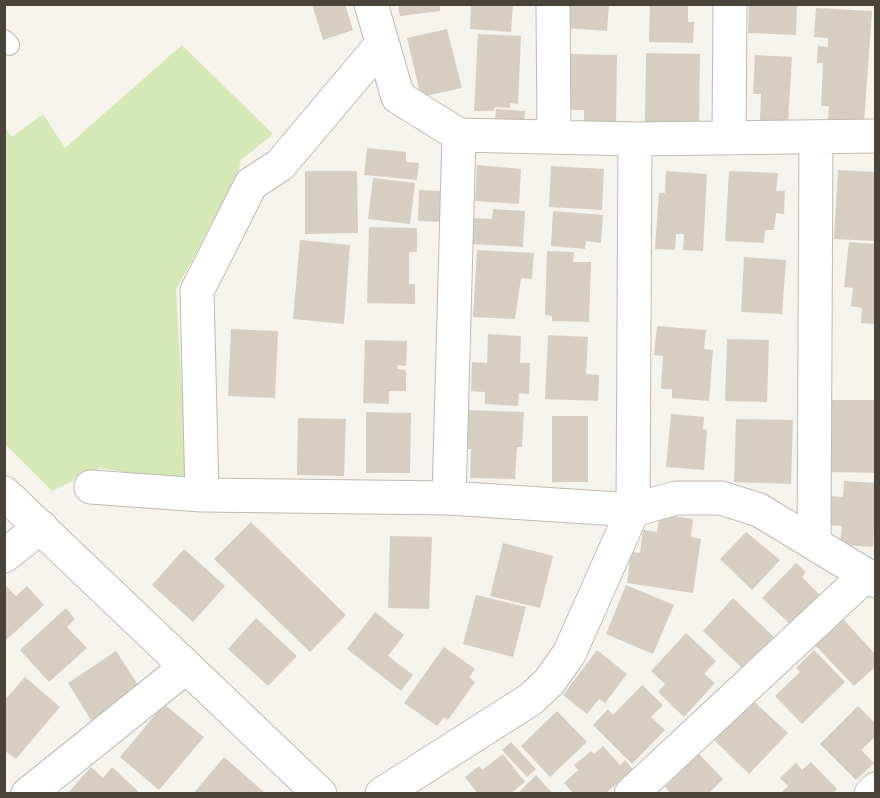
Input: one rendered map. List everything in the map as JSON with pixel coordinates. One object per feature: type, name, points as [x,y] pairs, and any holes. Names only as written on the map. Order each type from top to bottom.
[{"type":"street","points":[[371,4],[398,97],[459,135],[635,139],[876,136]]},
{"type":"street","points":[[553,4],[554,137]]},
{"type":"street","points":[[729,138],[730,4]]},
{"type":"street","points":[[202,495],[196,291],[251,184],[280,165],[382,44]]},
{"type":"street","points":[[449,498],[459,135]]},
{"type":"street","points":[[814,542],[816,137]]},
{"type":"street","points":[[382,794],[531,699],[549,682],[569,654],[633,510],[635,139]]},
{"type":"street","points":[[91,487],[202,495],[449,498],[633,510],[676,498],[721,498],[759,510],[871,578],[632,794]]},
{"type":"street","points":[[4,493],[320,794]]},
{"type":"street","points":[[4,556],[41,527]]},
{"type":"street","points":[[28,794],[186,667]]},
{"type":"street","points":[[871,794],[876,789]]},
{"type":"green space","points":[[182,45],[273,134],[240,161],[239,172],[176,290],[187,473],[177,481],[100,468],[52,491],[5,444],[4,127],[12,137],[43,114],[65,148]]},
{"type":"building","points":[[312,4],[345,4],[353,30],[323,40]]},
{"type":"building","points":[[471,4],[513,4],[511,32],[470,29]]},
{"type":"building","points":[[567,4],[609,4],[607,31],[566,28]]},
{"type":"building","points":[[749,4],[797,4],[796,35],[748,33]]},
{"type":"building","points":[[398,5],[440,5],[440,11],[400,16]]},
{"type":"building","points":[[650,5],[688,5],[688,22],[694,22],[693,43],[649,42]]},
{"type":"building","points":[[816,8],[872,11],[864,123],[828,120],[829,106],[821,106],[823,63],[817,63],[818,46],[828,47],[828,38],[814,37]]},
{"type":"building","points":[[447,29],[462,88],[421,97],[407,38]]},
{"type":"building","points":[[478,34],[521,36],[518,104],[510,103],[510,108],[494,107],[494,111],[474,111]]},
{"type":"building","points":[[646,53],[700,54],[699,124],[645,123]]},
{"type":"building","points":[[571,54],[617,55],[616,122],[584,121],[584,110],[570,110]]},
{"type":"building","points":[[755,55],[792,57],[788,122],[760,120],[761,94],[753,94]]},
{"type":"building","points":[[496,109],[525,111],[524,125],[495,123]]},
{"type":"building","points":[[367,148],[406,152],[406,162],[419,163],[417,180],[364,175]]},
{"type":"building","points":[[477,165],[521,169],[519,204],[475,201]]},
{"type":"building","points":[[551,166],[604,169],[602,210],[549,207]]},
{"type":"building","points":[[838,170],[876,172],[875,241],[834,239]]},
{"type":"building","points":[[305,171],[357,171],[358,233],[305,234]]},
{"type":"building","points":[[666,171],[707,174],[703,251],[683,250],[684,234],[676,234],[675,250],[655,249],[659,193],[665,193]]},
{"type":"building","points":[[729,171],[778,173],[776,191],[785,191],[784,214],[776,213],[774,230],[765,230],[764,243],[725,241]]},
{"type":"building","points":[[373,178],[415,183],[410,224],[368,219]]},
{"type":"building","points":[[419,190],[442,191],[441,222],[418,221]]},
{"type":"building","points":[[493,209],[525,211],[523,247],[472,244],[473,218],[492,219]]},
{"type":"building","points":[[553,211],[603,215],[601,243],[586,241],[585,249],[551,246]]},
{"type":"building","points":[[369,227],[417,228],[417,252],[409,252],[409,284],[415,284],[415,304],[367,303]]},
{"type":"building","points":[[300,240],[350,245],[344,324],[293,319]]},
{"type":"building","points":[[849,242],[876,244],[876,324],[861,323],[862,308],[851,306],[853,288],[844,287]]},
{"type":"building","points":[[477,250],[534,253],[532,279],[521,278],[515,319],[473,317]]},
{"type":"building","points":[[547,251],[574,252],[573,262],[591,262],[589,322],[552,321],[552,316],[545,315]]},
{"type":"building","points":[[744,257],[786,260],[782,314],[741,312]]},
{"type":"building","points":[[657,326],[706,330],[704,349],[713,350],[709,401],[672,398],[672,389],[661,389],[663,356],[654,355]]},
{"type":"building","points":[[231,329],[278,331],[275,398],[228,396]]},
{"type":"building","points":[[488,334],[521,336],[520,363],[530,363],[529,394],[519,393],[518,406],[485,404],[485,392],[471,391],[472,362],[487,363]]},
{"type":"building","points":[[548,335],[588,337],[586,374],[599,375],[598,401],[545,399]]},
{"type":"building","points":[[727,339],[769,340],[767,402],[725,401]]},
{"type":"building","points":[[365,340],[407,341],[406,366],[398,365],[397,369],[406,370],[406,391],[389,391],[389,404],[363,403]]},
{"type":"building","points":[[829,400],[876,400],[876,473],[829,472]]},
{"type":"building","points":[[465,410],[524,412],[522,447],[517,447],[515,479],[470,478],[471,449],[463,449]]},
{"type":"building","points":[[366,412],[411,413],[410,473],[366,473]]},
{"type":"building","points":[[671,414],[704,417],[703,429],[707,430],[704,470],[666,467]]},
{"type":"building","points":[[552,416],[588,416],[588,482],[552,482]]},
{"type":"building","points":[[298,418],[346,419],[344,476],[297,475]]},
{"type":"building","points":[[736,419],[793,420],[791,484],[734,482]]},
{"type":"building","points":[[844,481],[876,483],[873,547],[840,545],[842,526],[826,525],[828,496],[843,497]]},
{"type":"building","points":[[660,514],[693,519],[691,537],[701,539],[693,593],[627,583],[631,552],[640,553],[643,530],[657,532]]},
{"type":"building","points":[[251,522],[346,615],[310,652],[214,559]]},
{"type":"building","points":[[746,532],[780,560],[752,590],[720,559]]},
{"type":"building","points":[[390,536],[432,537],[429,609],[388,608]]},
{"type":"building","points":[[503,543],[553,556],[540,608],[490,596]]},
{"type":"building","points":[[184,549],[225,586],[193,622],[152,585]]},
{"type":"building","points":[[796,563],[806,572],[802,577],[821,596],[792,626],[762,598]]},
{"type":"building","points":[[4,584],[16,596],[27,586],[44,605],[4,642]]},
{"type":"building","points":[[626,585],[674,605],[653,654],[606,634]]},
{"type":"building","points":[[476,595],[526,607],[513,657],[463,644]]},
{"type":"building","points":[[733,598],[774,637],[744,670],[703,631]]},
{"type":"building","points":[[66,608],[75,619],[67,627],[87,648],[49,682],[20,650]]},
{"type":"building","points":[[375,612],[404,635],[388,656],[413,675],[401,691],[347,649]]},
{"type":"building","points":[[256,618],[297,656],[268,686],[228,649]]},
{"type":"building","points":[[843,619],[876,655],[876,666],[854,686],[815,645]]},
{"type":"building","points":[[686,633],[716,661],[704,674],[715,683],[684,717],[658,692],[665,684],[651,671]]},
{"type":"building","points":[[444,647],[475,669],[469,677],[475,682],[448,720],[444,717],[437,726],[404,703]]},
{"type":"building","points":[[597,650],[627,674],[605,703],[599,699],[587,714],[563,695]]},
{"type":"building","points":[[814,650],[845,682],[802,724],[775,696],[800,672],[796,668]]},
{"type":"building","points":[[116,651],[140,688],[91,720],[68,683]]},
{"type":"building","points":[[25,677],[60,707],[16,759],[4,750],[4,701]]},
{"type":"building","points":[[642,685],[663,705],[651,717],[665,730],[632,764],[593,725],[608,709],[613,715]]},
{"type":"building","points":[[750,698],[788,733],[749,774],[712,738]]},
{"type":"building","points":[[164,704],[204,737],[159,790],[120,757]]},
{"type":"building","points":[[858,706],[876,724],[876,736],[861,750],[874,763],[856,780],[820,744]]},
{"type":"building","points":[[557,711],[587,742],[550,777],[521,746]]},
{"type":"building","points":[[511,742],[536,769],[527,777],[502,750]]},
{"type":"building","points":[[603,746],[620,765],[625,760],[637,774],[625,785],[621,780],[605,794],[574,794],[564,783],[578,770],[574,765],[591,751],[594,754]]},
{"type":"building","points":[[503,754],[525,782],[510,794],[478,794],[465,777],[479,766],[482,770]]},
{"type":"building","points":[[699,754],[723,779],[708,794],[671,794],[665,787]]},
{"type":"building","points":[[224,757],[266,794],[193,794]]},
{"type":"building","points":[[811,762],[837,789],[832,794],[780,794],[788,786],[780,778],[796,763],[802,770]]},
{"type":"building","points":[[91,767],[103,778],[112,767],[141,794],[67,794]]},
{"type":"building","points":[[536,775],[553,794],[517,794]]}]
